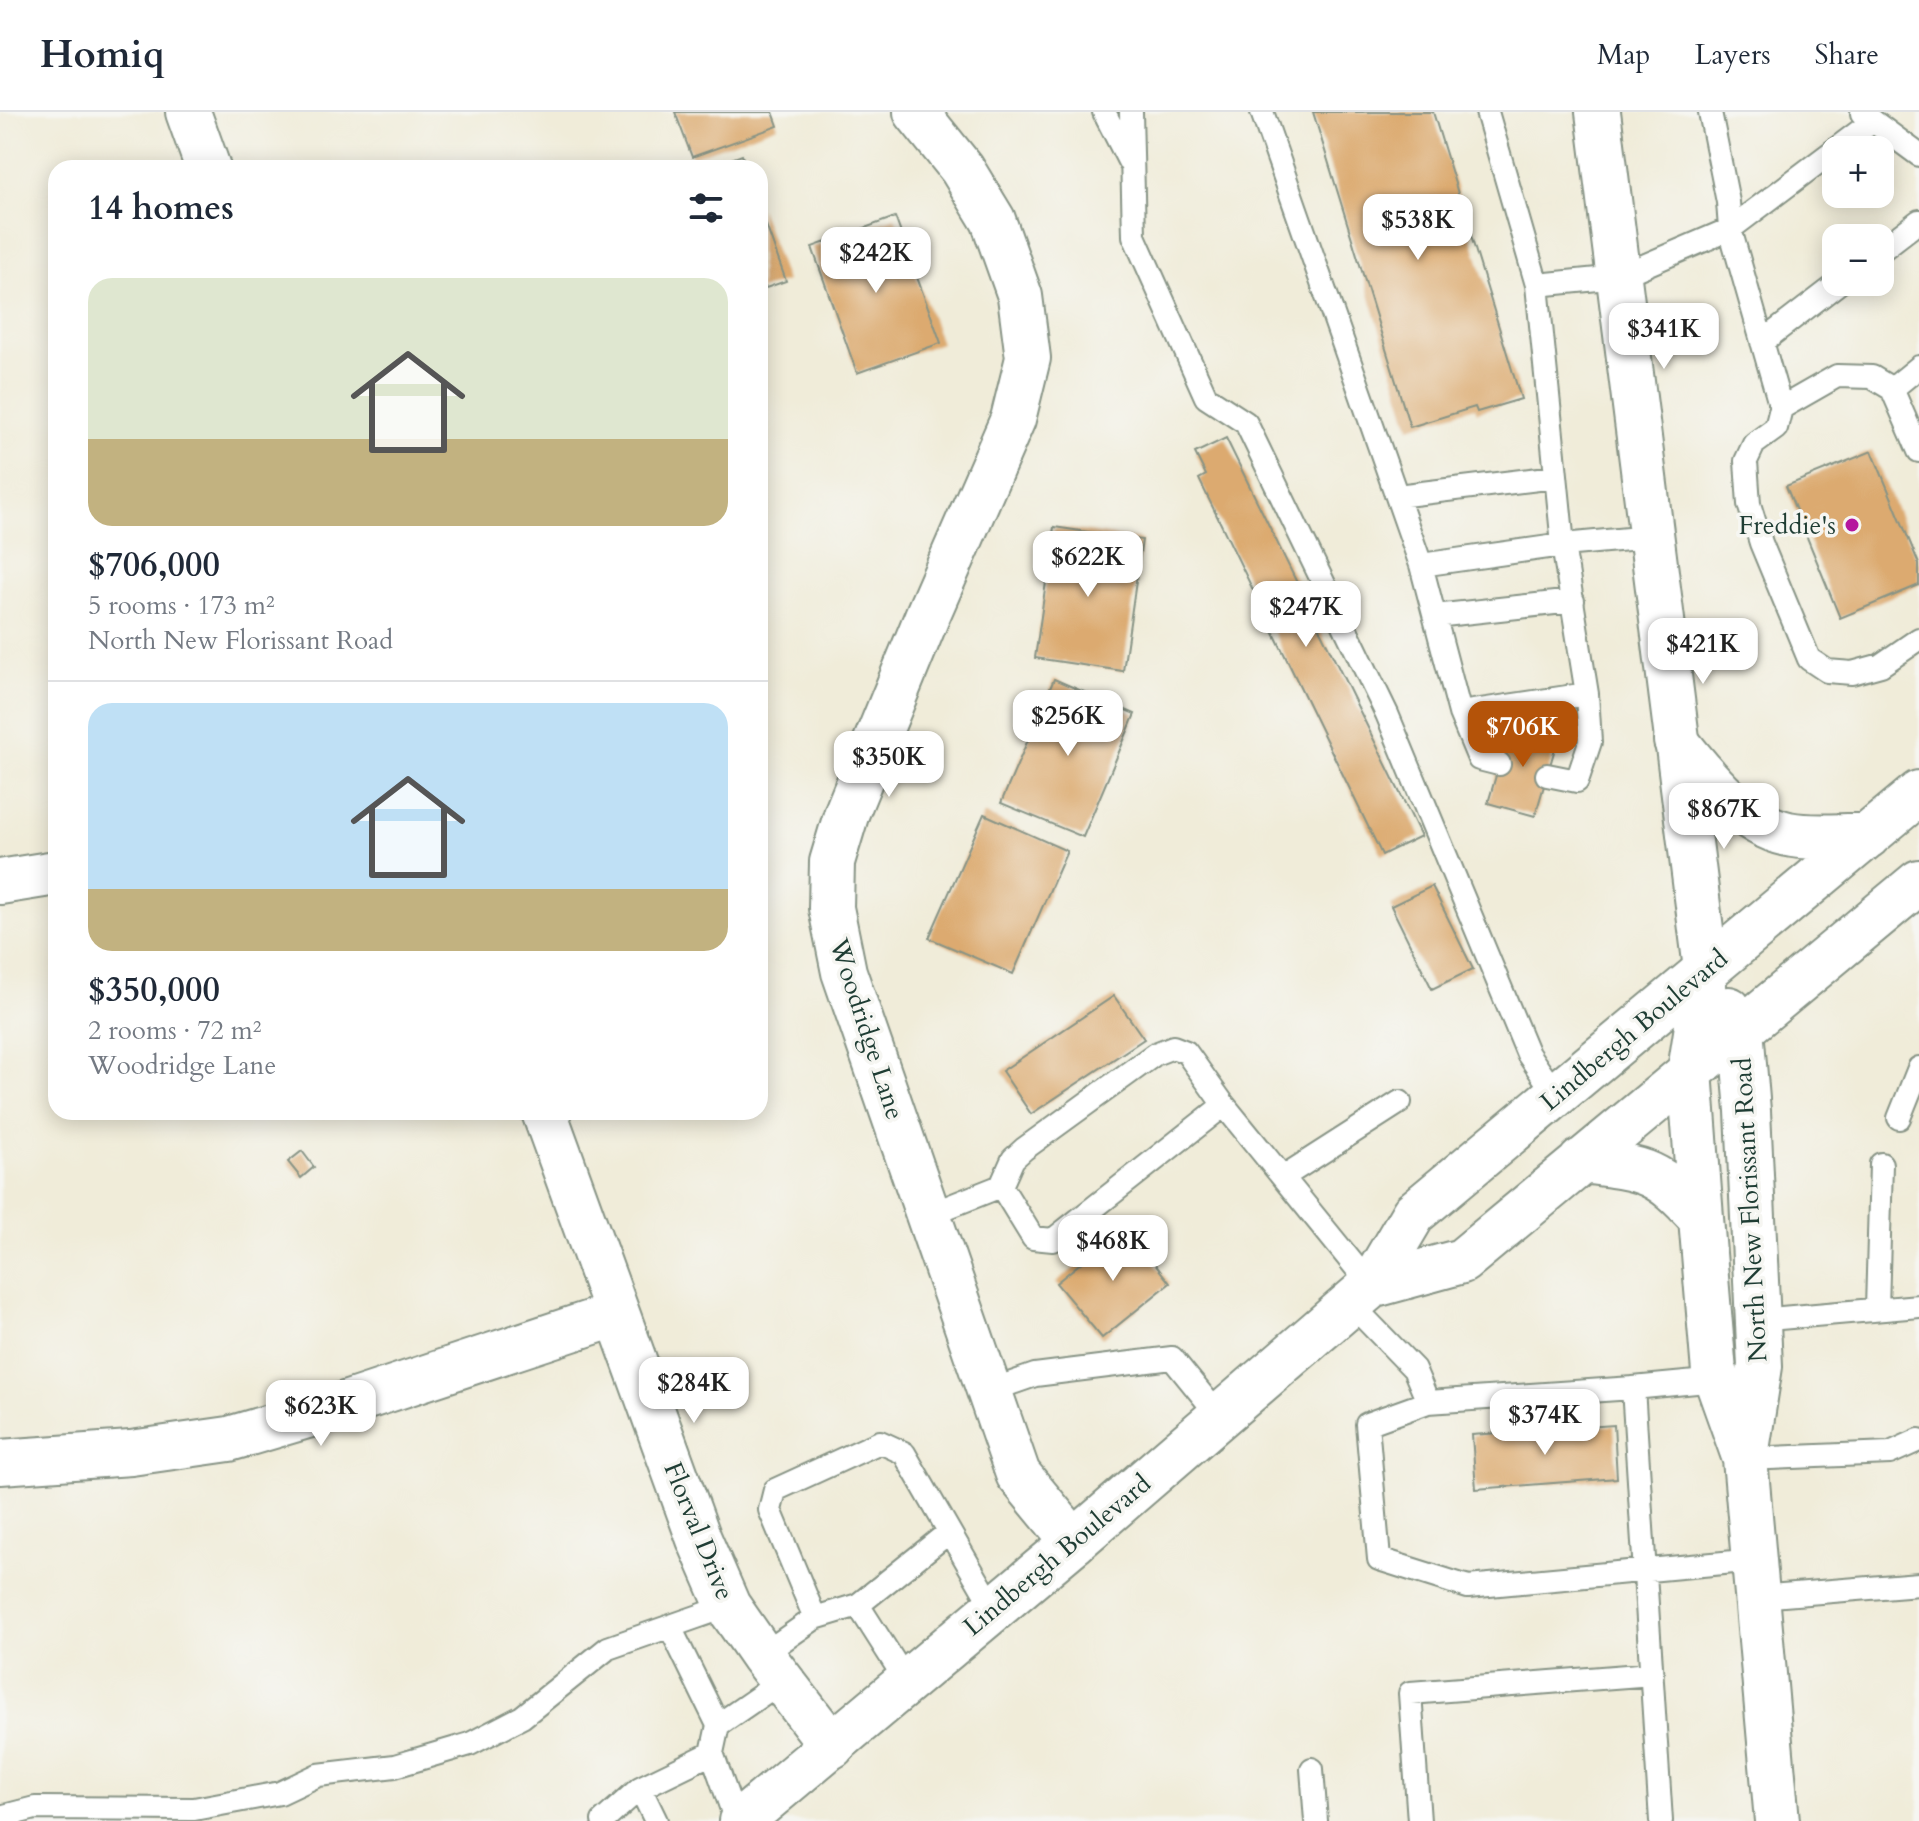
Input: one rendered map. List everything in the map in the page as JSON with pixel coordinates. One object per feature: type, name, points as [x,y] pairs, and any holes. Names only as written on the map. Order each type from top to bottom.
[{"type":"main road","points":[[188,112],[205,160]]},
{"type":"main road","name":"Woodridge Lane","points":[[916,112],[962,169],[993,220],[1020,296],[1028,358],[1013,419],[847,812],[832,862],[831,908],[844,972],[1018,1474],[1074,1542]]},
{"type":"main road","name":"North New Florissant Road","points":[[1598,112],[1706,969],[1690,1071],[1701,1218],[1714,1372],[1745,1459],[1777,1821]]},
{"type":"main road","points":[[1676,741],[1710,783],[1748,816],[1788,834],[1868,836]]},
{"type":"main road","name":"Lindbergh Boulevard","points":[[738,1821],[1074,1542],[1361,1295],[1414,1213],[1919,793]]},
{"type":"main road","points":[[0,882],[48,874]]},
{"type":"main road","name":"Lindbergh Boulevard","points":[[1361,1295],[1462,1261],[1919,882]]},
{"type":"main road","name":"North New Florissant Road","points":[[1706,969],[1741,1029],[1748,1111],[1760,1366],[1745,1459]]},
{"type":"main road","name":"Florval Drive","points":[[547,1120],[699,1539],[728,1606],[832,1746]]},
{"type":"main road","points":[[1581,1161],[1636,1168],[1657,1177],[1675,1189],[1701,1218]]},
{"type":"main road","points":[[0,1462],[131,1453],[229,1439],[324,1411],[617,1314]]},
{"type":"lane","points":[[1104,112],[1132,168]]},
{"type":"lane","points":[[1131,112],[1134,236],[1206,397],[1246,423],[1387,714],[1528,1054],[1556,1095]]},
{"type":"lane","points":[[1262,112],[1421,565],[1460,713],[1479,759],[1499,764]]},
{"type":"lane","points":[[1487,112],[1537,285],[1563,545],[1587,694],[1590,742],[1577,781],[1547,775]]},
{"type":"lane","points":[[1710,112],[1728,202],[1730,229],[1781,408],[1776,428],[1754,444],[1746,461],[1749,504],[1761,543],[1809,659],[1827,671],[1852,673],[1881,665],[1919,639]]},
{"type":"lane","points":[[1537,285],[1618,277],[1730,229],[1867,116],[1919,155]]},
{"type":"lane","points":[[1894,240],[1919,221]]},
{"type":"lane","points":[[1762,342],[1822,296]]},
{"type":"lane","points":[[1892,389],[1919,367]]},
{"type":"lane","points":[[1781,408],[1837,376],[1872,377],[1892,389],[1919,451]]},
{"type":"lane","points":[[1397,496],[1555,477]]},
{"type":"lane","points":[[1421,565],[1563,545],[1650,537]]},
{"type":"lane","points":[[1435,616],[1573,601]]},
{"type":"lane","points":[[1460,713],[1587,694]]},
{"type":"lane","points":[[928,1215],[1001,1186],[1013,1159],[1024,1149],[1155,1054],[1173,1047],[1186,1052],[1224,1105],[1283,1177],[1414,1369],[1428,1402]]},
{"type":"lane","points":[[1899,1118],[1919,1068]]},
{"type":"lane","points":[[1283,1177],[1400,1102]]},
{"type":"lane","points":[[1001,1186],[1033,1238],[1053,1240],[1224,1105]]},
{"type":"lane","points":[[1877,1309],[1881,1164]]},
{"type":"lane","points":[[1758,1320],[1919,1306]]},
{"type":"lane","points":[[989,1391],[1035,1375],[1172,1358],[1220,1417]]},
{"type":"lane","points":[[1717,1380],[1428,1402],[1367,1424],[1379,1559],[1468,1587],[1646,1571],[1757,1579],[1919,1584]]},
{"type":"lane","points":[[1633,1388],[1661,1821]]},
{"type":"lane","points":[[1745,1459],[1890,1453],[1919,1440]]},
{"type":"lane","points":[[815,1618],[770,1510],[775,1490],[880,1442],[904,1453],[994,1609]]},
{"type":"lane","points":[[738,1821],[712,1753],[718,1725],[815,1618],[858,1605],[949,1532]]},
{"type":"lane","points":[[858,1605],[907,1682]]},
{"type":"lane","points":[[0,1817],[35,1808],[102,1815],[194,1809],[280,1793],[318,1775],[395,1766],[470,1744],[522,1717],[608,1648],[728,1606]]},
{"type":"lane","points":[[670,1627],[718,1725]]},
{"type":"lane","points":[[1419,1821],[1410,1693],[1652,1674]]},
{"type":"lane","points":[[603,1821],[640,1788],[712,1753]]},
{"type":"lane","points":[[1312,1769],[1316,1821]]},
{"type":"lane","points":[[640,1788],[656,1821]]},
{"type":"building","points":[[675,112],[773,112],[778,126],[692,157]]},
{"type":"building","points":[[1313,112],[1433,112],[1521,399],[1477,412],[1475,407],[1410,427]]},
{"type":"building","points":[[895,217],[941,343],[857,373],[812,247]]},
{"type":"building","points":[[768,230],[786,281],[768,287]]},
{"type":"building","points":[[1226,438],[1421,836],[1382,855],[1199,479],[1206,475],[1195,453]]},
{"type":"building","name":"Freddie's","points":[[1872,451],[1919,564],[1919,585],[1840,618],[1786,486]]},
{"type":"building","points":[[1054,527],[1142,540],[1123,671],[1035,658]]},
{"type":"building","points":[[1054,679],[1135,714],[1083,837],[1001,803]]},
{"type":"building","points":[[1512,721],[1559,735],[1535,816],[1488,803]]},
{"type":"building","points":[[984,814],[1067,851],[1013,974],[929,938]]},
{"type":"building","points":[[1432,886],[1473,969],[1432,989],[1391,906]]},
{"type":"building","points":[[1114,996],[1144,1039],[1031,1114],[1002,1071]]},
{"type":"building","points":[[302,1151],[314,1167],[301,1178],[288,1162]]},
{"type":"building","points":[[1125,1227],[1170,1283],[1102,1338],[1056,1283]]},
{"type":"building","points":[[1614,1425],[1617,1478],[1476,1489],[1472,1435]]},
{"type":"place","name":"Freddie's","points":[[1852,525]]}]
